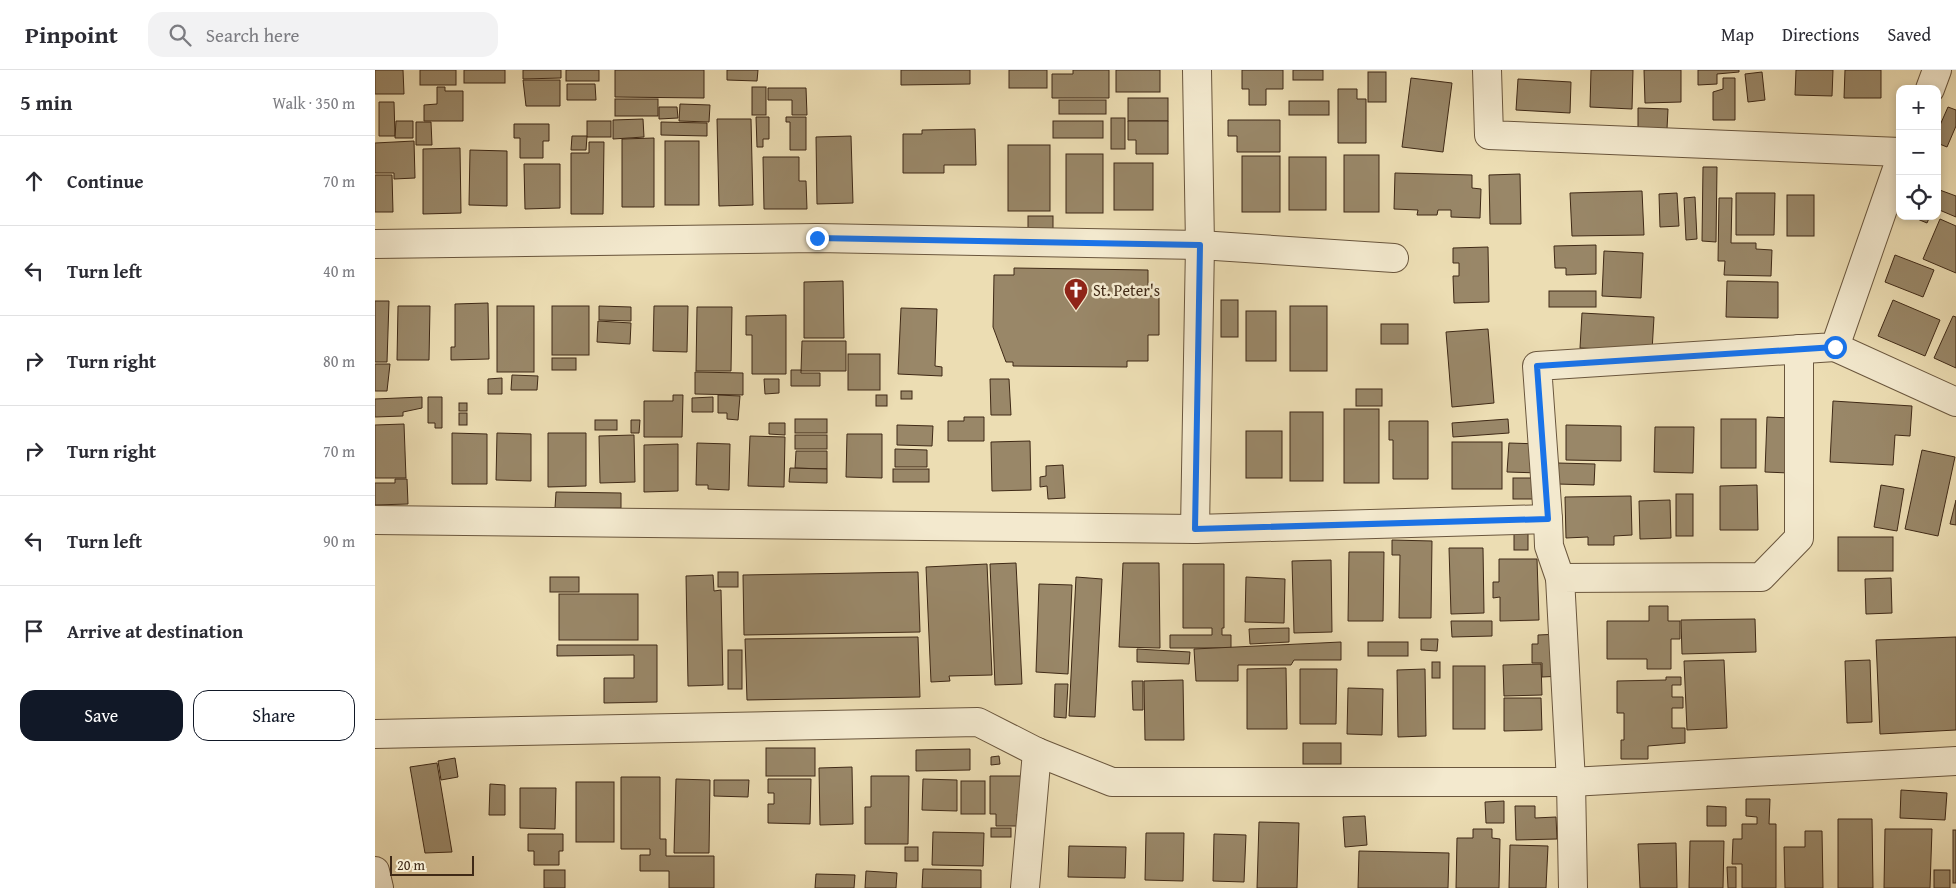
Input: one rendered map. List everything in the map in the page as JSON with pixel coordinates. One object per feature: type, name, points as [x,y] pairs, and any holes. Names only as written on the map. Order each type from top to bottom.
[{"type":"street","points":[[1195,529],[1200,245],[1197,70]]},
{"type":"street","points":[[1487,70],[1489,135],[1896,152]]},
{"type":"street","points":[[1931,85],[1937,70]]},
{"type":"street","points":[[1835,347],[1896,172]]},
{"type":"street","points":[[375,244],[817,238],[1200,245],[1394,258]]},
{"type":"street","points":[[1573,888],[1571,782],[1560,578],[1549,546],[1537,366],[1835,347],[1956,402]]},
{"type":"street","points":[[1560,578],[1761,577],[1799,538],[1799,349]]},
{"type":"street","points":[[375,520],[1195,529],[1548,519]]},
{"type":"street","points":[[375,734],[977,722],[1037,752],[1112,782],[1571,782],[1956,761]]},
{"type":"street","points":[[1025,888],[1037,752]]},
{"type":"street","points":[[375,872],[379,888]]},
{"type":"building","points":[[375,70],[403,70],[404,94],[375,94]]},
{"type":"building","points":[[420,70],[456,70],[456,85],[420,85]]},
{"type":"building","points":[[464,70],[505,70],[505,83],[464,83]]},
{"type":"building","points":[[523,70],[561,70],[561,78],[523,79]]},
{"type":"building","points":[[566,70],[599,70],[599,81],[566,81]]},
{"type":"building","points":[[615,70],[704,70],[704,98],[615,97]]},
{"type":"building","points":[[727,70],[758,70],[757,81],[727,80]]},
{"type":"building","points":[[901,70],[970,70],[970,84],[901,85]]},
{"type":"building","points":[[1009,70],[1047,70],[1047,88],[1009,88]]},
{"type":"building","points":[[1073,70],[1109,70],[1109,98],[1052,98],[1052,74],[1073,74]]},
{"type":"building","points":[[1116,70],[1160,70],[1160,92],[1116,92]]},
{"type":"building","points":[[1242,70],[1283,70],[1283,89],[1266,89],[1266,105],[1249,105],[1249,89],[1242,89]]},
{"type":"building","points":[[1293,70],[1323,70],[1323,80],[1293,80]]},
{"type":"building","points":[[1591,70],[1633,70],[1632,109],[1590,107]]},
{"type":"building","points":[[1644,70],[1681,70],[1681,102],[1645,103]]},
{"type":"building","points":[[1698,70],[1739,70],[1739,72],[1717,74],[1717,84],[1698,85]]},
{"type":"building","points":[[1796,70],[1833,70],[1832,96],[1795,95]]},
{"type":"building","points":[[1845,70],[1881,70],[1881,98],[1844,98]]},
{"type":"building","points":[[1368,72],[1386,72],[1386,102],[1368,102]]},
{"type":"building","points":[[1762,72],[1765,100],[1748,102],[1745,74]]},
{"type":"building","points":[[1411,78],[1452,83],[1443,152],[1402,147]]},
{"type":"building","points":[[1723,78],[1735,78],[1735,120],[1713,120],[1713,92],[1723,89]]},
{"type":"building","points":[[1518,79],[1571,82],[1570,113],[1516,110]]},
{"type":"building","points":[[523,80],[560,80],[560,106],[526,106]]},
{"type":"building","points":[[567,84],[595,84],[596,100],[567,100]]},
{"type":"building","points":[[437,87],[445,87],[445,91],[463,91],[463,121],[424,121],[424,105],[437,104]]},
{"type":"building","points":[[752,87],[766,87],[766,115],[752,115]]},
{"type":"building","points":[[768,88],[806,88],[807,115],[792,115],[792,100],[768,100]]},
{"type":"building","points":[[1338,89],[1357,89],[1357,99],[1366,99],[1366,143],[1338,143]]},
{"type":"building","points":[[1128,98],[1168,98],[1168,121],[1128,121]]},
{"type":"building","points":[[615,99],[658,99],[658,116],[615,116]]},
{"type":"building","points":[[1059,100],[1106,100],[1106,114],[1059,114]]},
{"type":"building","points":[[1289,101],[1329,101],[1329,115],[1289,115]]},
{"type":"building","points":[[379,102],[394,102],[395,136],[379,136]]},
{"type":"building","points":[[680,104],[710,105],[709,122],[679,121]]},
{"type":"building","points":[[659,107],[677,107],[678,118],[659,119]]},
{"type":"building","points":[[1948,107],[1956,110],[1956,126],[1947,147],[1941,145],[1941,123]]},
{"type":"building","points":[[1638,108],[1668,109],[1667,129],[1638,128]]},
{"type":"building","points":[[756,117],[769,117],[769,139],[763,139],[763,147],[757,147]]},
{"type":"building","points":[[786,117],[806,117],[806,150],[790,150],[790,122],[786,122]]},
{"type":"building","points":[[1111,118],[1125,118],[1125,149],[1111,149]]},
{"type":"building","points":[[643,119],[644,137],[613,139],[613,120]]},
{"type":"building","points":[[717,119],[751,119],[753,205],[719,206]]},
{"type":"building","points":[[1228,120],[1280,120],[1280,152],[1237,152],[1237,136],[1228,136]]},
{"type":"building","points":[[396,121],[413,121],[413,138],[395,138]]},
{"type":"building","points":[[587,121],[611,121],[611,137],[587,137]]},
{"type":"building","points":[[1053,121],[1103,121],[1103,138],[1053,138]]},
{"type":"building","points":[[1128,121],[1168,121],[1168,154],[1136,154],[1136,140],[1128,140]]},
{"type":"building","points":[[416,122],[431,122],[432,145],[416,145]]},
{"type":"building","points":[[661,122],[707,123],[707,136],[661,135]]},
{"type":"building","points":[[514,124],[549,124],[549,141],[543,141],[543,158],[520,158],[520,138],[514,138]]},
{"type":"building","points":[[975,129],[976,165],[944,165],[944,173],[903,173],[903,134],[922,134],[922,130]]},
{"type":"building","points":[[572,136],[587,136],[586,150],[571,150]]},
{"type":"building","points":[[851,136],[853,203],[817,204],[816,137]]},
{"type":"building","points":[[654,138],[654,207],[622,207],[622,139]]},
{"type":"building","points":[[414,141],[415,178],[394,179],[394,173],[375,173],[375,143]]},
{"type":"building","points":[[665,141],[699,141],[699,205],[665,205]]},
{"type":"building","points":[[589,142],[604,142],[603,214],[571,214],[571,153],[589,153]]},
{"type":"building","points":[[1008,145],[1050,145],[1050,211],[1008,211]]},
{"type":"building","points":[[460,148],[461,213],[423,214],[423,149]]},
{"type":"building","points":[[470,150],[507,151],[507,206],[469,205]]},
{"type":"building","points":[[1066,154],[1103,154],[1103,213],[1066,213]]},
{"type":"building","points":[[1344,155],[1379,155],[1379,212],[1344,212]]},
{"type":"building","points":[[1242,156],[1280,156],[1280,212],[1242,212]]},
{"type":"building","points":[[763,157],[799,157],[799,181],[806,181],[807,209],[764,209]]},
{"type":"building","points":[[1289,157],[1326,157],[1326,210],[1289,210]]},
{"type":"building","points":[[1114,163],[1153,163],[1153,210],[1114,210]]},
{"type":"building","points":[[524,164],[560,164],[560,208],[525,209]]},
{"type":"building","points":[[1703,167],[1717,167],[1716,242],[1702,241]]},
{"type":"building","points":[[1395,173],[1472,175],[1472,188],[1481,189],[1480,218],[1451,217],[1451,210],[1438,210],[1437,215],[1417,215],[1418,210],[1394,209]]},
{"type":"building","points":[[1520,174],[1521,224],[1490,224],[1489,175]]},
{"type":"building","points":[[375,175],[392,175],[393,212],[375,212]]},
{"type":"building","points":[[1941,190],[1956,196],[1956,217],[1941,211]]},
{"type":"building","points":[[1642,191],[1644,235],[1572,236],[1570,193]]},
{"type":"building","points":[[1677,193],[1679,226],[1660,227],[1659,194]]},
{"type":"building","points":[[1736,193],[1775,193],[1774,235],[1736,235]]},
{"type":"building","points":[[1787,195],[1814,195],[1814,236],[1787,236]]},
{"type":"building","points":[[1695,197],[1697,239],[1686,240],[1684,198]]},
{"type":"building","points":[[1719,198],[1732,198],[1731,243],[1756,243],[1756,249],[1772,250],[1771,276],[1724,275],[1725,261],[1718,261]]},
{"type":"building","points":[[1028,216],[1053,216],[1053,230],[1028,230]]},
{"type":"building","points":[[1940,220],[1956,226],[1956,273],[1923,259]]},
{"type":"building","points":[[1596,245],[1596,274],[1566,275],[1566,268],[1555,268],[1554,246]]},
{"type":"building","points":[[1488,247],[1489,302],[1454,303],[1453,276],[1459,276],[1459,263],[1453,263],[1453,248]]},
{"type":"building","points":[[1604,251],[1643,253],[1641,298],[1602,296]]},
{"type":"building","points":[[1895,255],[1934,270],[1923,297],[1885,282]]},
{"type":"building","name":"St. Peter's","points":[[1014,268],[1148,270],[1148,296],[1159,296],[1159,335],[1148,335],[1148,361],[1127,361],[1127,367],[1013,366],[1013,362],[1006,362],[993,327],[994,275],[1014,275]]},
{"type":"building","points":[[843,281],[844,338],[804,338],[804,282]]},
{"type":"building","points":[[1727,281],[1778,282],[1778,318],[1726,317]]},
{"type":"building","points":[[1549,291],[1596,291],[1596,307],[1549,307]]},
{"type":"building","points":[[1221,300],[1238,300],[1238,337],[1221,337]]},
{"type":"building","points":[[1893,300],[1940,320],[1925,356],[1878,336]]},
{"type":"building","points":[[375,301],[389,301],[387,362],[375,362]]},
{"type":"building","points":[[488,303],[489,359],[451,360],[451,347],[455,347],[455,304]]},
{"type":"building","points":[[398,306],[430,306],[429,360],[397,360]]},
{"type":"building","points":[[497,306],[534,306],[534,372],[497,372]]},
{"type":"building","points":[[552,306],[589,306],[589,355],[552,355]]},
{"type":"building","points":[[599,306],[631,307],[631,321],[599,320]]},
{"type":"building","points":[[654,306],[688,306],[687,352],[653,351]]},
{"type":"building","points":[[1290,306],[1327,306],[1327,371],[1290,371]]},
{"type":"building","points":[[697,307],[732,307],[731,371],[696,371]]},
{"type":"building","points":[[901,308],[937,309],[935,366],[942,367],[942,376],[898,374]]},
{"type":"building","points":[[1246,311],[1276,311],[1276,361],[1246,361]]},
{"type":"building","points":[[1582,313],[1654,317],[1652,351],[1580,348]]},
{"type":"building","points":[[786,315],[786,374],[752,374],[752,335],[746,335],[746,316]]},
{"type":"building","points":[[1953,316],[1956,317],[1956,368],[1934,358]]},
{"type":"building","points":[[598,321],[631,323],[630,344],[597,342]]},
{"type":"building","points":[[1381,324],[1408,324],[1408,344],[1381,344]]},
{"type":"building","points":[[1488,329],[1494,403],[1452,407],[1446,332]]},
{"type":"building","points":[[802,341],[846,341],[846,371],[801,371]]},
{"type":"building","points":[[848,354],[880,354],[880,390],[848,390]]},
{"type":"building","points":[[552,358],[576,358],[576,370],[552,370]]},
{"type":"building","points":[[375,364],[390,364],[387,391],[375,391]]},
{"type":"building","points":[[791,370],[801,370],[801,373],[820,373],[820,386],[791,386]]},
{"type":"building","points":[[695,372],[743,373],[743,395],[695,394]]},
{"type":"building","points":[[512,375],[538,376],[537,390],[511,390]]},
{"type":"building","points":[[502,378],[502,394],[488,394],[488,379]]},
{"type":"building","points":[[764,379],[779,379],[779,393],[765,394]]},
{"type":"building","points":[[990,379],[1009,379],[1011,415],[991,415]]},
{"type":"building","points":[[1356,389],[1382,389],[1382,406],[1356,406]]},
{"type":"building","points":[[901,391],[912,391],[912,399],[901,399]]},
{"type":"building","points":[[673,395],[683,395],[682,437],[644,437],[644,401],[673,401]]},
{"type":"building","points":[[718,395],[740,396],[738,420],[727,419],[727,413],[718,413]]},
{"type":"building","points":[[876,395],[887,395],[887,406],[876,406]]},
{"type":"building","points":[[422,397],[422,408],[403,412],[403,416],[375,417],[375,399]]},
{"type":"building","points":[[428,397],[442,397],[442,428],[435,428],[435,423],[428,423]]},
{"type":"building","points":[[713,397],[713,412],[692,412],[692,398]]},
{"type":"building","points":[[1833,401],[1912,406],[1910,436],[1895,435],[1893,465],[1830,462]]},
{"type":"building","points":[[459,403],[467,403],[467,411],[459,411]]},
{"type":"building","points":[[1344,409],[1379,409],[1379,483],[1344,483]]},
{"type":"building","points":[[1290,412],[1323,412],[1323,481],[1290,481]]},
{"type":"building","points":[[459,413],[467,413],[467,425],[459,425]]},
{"type":"building","points":[[964,417],[984,417],[984,441],[948,441],[948,421],[964,421]]},
{"type":"building","points":[[1767,417],[1791,418],[1789,473],[1765,472]]},
{"type":"building","points":[[795,419],[827,419],[827,433],[795,433]]},
{"type":"building","points":[[1508,419],[1509,433],[1453,437],[1452,423]]},
{"type":"building","points":[[1721,419],[1756,419],[1756,468],[1721,468]]},
{"type":"building","points":[[595,420],[617,420],[617,430],[595,430]]},
{"type":"building","points":[[631,420],[640,420],[639,433],[631,433]]},
{"type":"building","points":[[1389,421],[1428,421],[1428,479],[1393,479],[1393,440],[1389,440]]},
{"type":"building","points":[[769,423],[785,423],[785,435],[769,434]]},
{"type":"building","points":[[404,424],[406,478],[375,478],[375,425]]},
{"type":"building","points":[[897,425],[933,426],[932,446],[897,445]]},
{"type":"building","points":[[1566,425],[1621,426],[1621,461],[1566,460]]},
{"type":"building","points":[[1655,427],[1694,427],[1693,473],[1654,472]]},
{"type":"building","points":[[1246,431],[1282,431],[1282,478],[1246,478]]},
{"type":"building","points":[[452,433],[487,434],[487,484],[452,484]]},
{"type":"building","points":[[497,433],[531,434],[531,481],[496,480]]},
{"type":"building","points":[[548,433],[586,433],[586,486],[548,487]]},
{"type":"building","points":[[847,434],[882,434],[882,478],[846,477]]},
{"type":"building","points":[[634,435],[635,482],[600,483],[599,436]]},
{"type":"building","points":[[795,435],[827,435],[827,449],[795,449]]},
{"type":"building","points":[[750,436],[785,437],[784,487],[748,486]]},
{"type":"building","points":[[1030,441],[1031,490],[992,491],[991,442]]},
{"type":"building","points":[[1452,442],[1502,442],[1502,489],[1452,489]]},
{"type":"building","points":[[697,443],[730,444],[729,490],[708,489],[708,485],[696,485]]},
{"type":"building","points":[[1509,443],[1541,444],[1540,473],[1507,472]]},
{"type":"building","points":[[678,444],[678,491],[644,492],[644,445]]},
{"type":"building","points":[[895,449],[927,450],[927,467],[895,467]]},
{"type":"building","points":[[1922,450],[1955,457],[1938,536],[1905,529]]},
{"type":"building","points":[[796,451],[827,451],[827,469],[795,468]]},
{"type":"building","points":[[1558,463],[1595,464],[1594,485],[1557,484]]},
{"type":"building","points":[[1063,465],[1065,498],[1048,499],[1047,486],[1040,487],[1040,477],[1046,476],[1046,466]]},
{"type":"building","points":[[790,468],[827,469],[827,483],[789,482]]},
{"type":"building","points":[[893,469],[929,469],[929,482],[893,482]]},
{"type":"building","points":[[1513,478],[1544,478],[1544,499],[1513,499]]},
{"type":"building","points":[[395,479],[407,479],[408,504],[375,505],[375,483],[395,483]]},
{"type":"building","points":[[1757,485],[1758,530],[1720,530],[1720,486]]},
{"type":"building","points":[[1881,485],[1904,489],[1897,531],[1874,527]]},
{"type":"building","points":[[556,492],[621,493],[621,508],[555,508]]},
{"type":"building","points":[[1676,494],[1693,494],[1693,536],[1676,536]]},
{"type":"building","points":[[1631,496],[1632,535],[1614,536],[1614,545],[1588,545],[1588,537],[1566,538],[1565,497]]},
{"type":"building","points":[[1670,500],[1671,538],[1640,539],[1639,501]]},
{"type":"building","points":[[1956,500],[1956,525],[1950,524]]},
{"type":"building","points":[[1514,532],[1528,532],[1528,550],[1514,550]]},
{"type":"building","points":[[1838,537],[1893,537],[1893,571],[1838,571]]},
{"type":"building","points":[[1392,540],[1432,541],[1431,618],[1399,618],[1400,555],[1392,555]]},
{"type":"building","points":[[1449,548],[1483,548],[1484,613],[1451,614]]},
{"type":"building","points":[[1349,552],[1384,552],[1383,621],[1348,621]]},
{"type":"building","points":[[1499,559],[1537,559],[1539,620],[1500,621],[1500,597],[1493,598],[1493,582],[1499,582]]},
{"type":"building","points":[[1331,560],[1332,632],[1294,633],[1292,561]]},
{"type":"building","points":[[1016,563],[1022,684],[995,685],[990,564]]},
{"type":"building","points":[[1123,563],[1159,563],[1160,648],[1119,647]]},
{"type":"building","points":[[987,564],[992,675],[949,676],[950,681],[931,682],[926,567]]},
{"type":"building","points":[[1183,564],[1224,564],[1224,628],[1222,628],[1222,635],[1231,635],[1231,648],[1170,648],[1170,635],[1212,635],[1212,628],[1183,628]]},
{"type":"building","points":[[718,572],[738,572],[738,587],[718,587]]},
{"type":"building","points":[[918,572],[920,632],[744,635],[743,575]]},
{"type":"building","points":[[713,575],[714,591],[721,590],[723,685],[688,686],[686,576]]},
{"type":"building","points":[[550,577],[579,577],[579,592],[550,592]]},
{"type":"building","points":[[1076,577],[1102,579],[1095,717],[1069,716]]},
{"type":"building","points":[[1246,577],[1285,579],[1284,623],[1245,622]]},
{"type":"building","points":[[1891,578],[1892,613],[1866,614],[1865,579]]},
{"type":"building","points":[[1039,584],[1072,585],[1068,674],[1036,672]]},
{"type":"building","points":[[559,594],[638,594],[638,640],[559,640]]},
{"type":"building","points":[[1649,606],[1668,606],[1668,621],[1680,621],[1680,639],[1671,639],[1671,669],[1647,669],[1647,659],[1607,659],[1607,621],[1649,621]]},
{"type":"building","points":[[1755,619],[1756,652],[1682,654],[1681,620]]},
{"type":"building","points":[[1451,621],[1492,621],[1492,636],[1452,637]]},
{"type":"building","points":[[1289,628],[1289,642],[1250,644],[1249,629]]},
{"type":"building","points":[[1561,634],[1562,676],[1542,677],[1542,663],[1532,663],[1532,644],[1538,644],[1538,635]]},
{"type":"building","points":[[918,637],[920,697],[747,700],[745,639]]},
{"type":"building","points":[[1956,637],[1956,730],[1880,734],[1876,640]]},
{"type":"building","points":[[1421,639],[1438,639],[1437,651],[1421,650]]},
{"type":"building","points":[[1341,642],[1341,660],[1294,660],[1291,665],[1238,665],[1238,681],[1196,681],[1194,649]]},
{"type":"building","points":[[1368,642],[1408,642],[1408,656],[1368,656]]},
{"type":"building","points":[[557,645],[657,645],[657,702],[604,703],[604,678],[634,678],[634,655],[557,656]]},
{"type":"building","points":[[1137,649],[1190,652],[1189,664],[1137,662]]},
{"type":"building","points":[[728,650],[742,650],[742,689],[728,689]]},
{"type":"building","points":[[1724,660],[1727,728],[1687,730],[1684,661]]},
{"type":"building","points":[[1870,660],[1872,722],[1847,723],[1845,661]]},
{"type":"building","points":[[1432,662],[1440,662],[1440,678],[1432,678]]},
{"type":"building","points":[[1541,664],[1542,695],[1504,696],[1503,665]]},
{"type":"building","points":[[1453,666],[1485,666],[1485,729],[1453,729]]},
{"type":"building","points":[[1286,668],[1287,729],[1247,729],[1247,669]]},
{"type":"building","points":[[1300,669],[1337,669],[1336,724],[1300,724]]},
{"type":"building","points":[[1425,669],[1426,736],[1398,737],[1397,670]]},
{"type":"building","points":[[1666,677],[1681,677],[1681,685],[1672,685],[1672,697],[1683,697],[1683,708],[1672,708],[1672,728],[1685,728],[1685,743],[1648,746],[1648,759],[1621,759],[1621,740],[1624,740],[1624,713],[1617,713],[1617,681],[1666,680]]},
{"type":"building","points":[[1183,680],[1184,740],[1145,740],[1144,681]]},
{"type":"building","points":[[1132,681],[1143,681],[1143,710],[1133,710]]},
{"type":"building","points":[[1055,684],[1068,684],[1066,718],[1054,717]]},
{"type":"building","points":[[1348,688],[1383,689],[1382,735],[1347,734]]},
{"type":"building","points":[[1504,698],[1541,698],[1542,730],[1504,731]]},
{"type":"building","points":[[1303,743],[1341,743],[1341,764],[1303,764]]},
{"type":"building","points":[[766,748],[815,748],[815,776],[766,776]]},
{"type":"building","points":[[970,749],[970,770],[916,771],[916,750]]},
{"type":"building","points":[[999,756],[1000,764],[991,765],[991,757]]},
{"type":"building","points":[[455,758],[458,777],[441,780],[438,761]]},
{"type":"building","points":[[437,763],[452,852],[425,853],[410,767]]},
{"type":"building","points":[[852,767],[853,824],[820,825],[819,768]]},
{"type":"building","points":[[871,776],[909,776],[908,844],[865,844],[865,807],[871,807]]},
{"type":"building","points":[[990,776],[1024,776],[1024,814],[1017,814],[1017,826],[996,826],[996,814],[990,814]]},
{"type":"building","points":[[621,777],[660,777],[660,839],[666,839],[666,856],[714,856],[714,888],[669,888],[669,871],[640,871],[640,855],[650,855],[650,849],[621,849]]},
{"type":"building","points":[[676,779],[710,780],[709,853],[674,853]]},
{"type":"building","points":[[768,779],[811,779],[810,824],[768,823],[768,804],[774,804],[774,793],[768,793]]},
{"type":"building","points":[[923,779],[957,780],[957,811],[922,810]]},
{"type":"building","points":[[714,780],[749,780],[748,797],[714,796]]},
{"type":"building","points":[[961,781],[985,781],[985,814],[961,814]]},
{"type":"building","points":[[576,782],[614,782],[614,842],[576,842]]},
{"type":"building","points":[[490,784],[505,785],[505,815],[489,815]]},
{"type":"building","points":[[520,788],[556,788],[555,829],[520,828]]},
{"type":"building","points":[[1901,790],[1947,793],[1945,820],[1900,818]]},
{"type":"building","points":[[1746,799],[1770,799],[1769,824],[1776,824],[1776,888],[1742,888],[1742,864],[1732,864],[1733,839],[1742,839],[1742,824],[1757,824],[1757,817],[1746,816]]},
{"type":"building","points":[[1504,801],[1504,823],[1486,823],[1485,802]]},
{"type":"building","points":[[1515,806],[1535,806],[1535,818],[1556,817],[1557,839],[1516,840]]},
{"type":"building","points":[[1707,806],[1726,807],[1726,826],[1707,826]]},
{"type":"building","points":[[1365,816],[1367,845],[1345,847],[1343,817]]},
{"type":"building","points":[[1838,819],[1872,819],[1873,888],[1838,888]]},
{"type":"building","points":[[1259,822],[1299,823],[1297,888],[1257,888]]},
{"type":"building","points":[[991,828],[1011,828],[1011,837],[991,837]]},
{"type":"building","points":[[1473,829],[1492,829],[1492,838],[1500,839],[1499,888],[1456,888],[1457,838],[1473,838]]},
{"type":"building","points":[[1885,829],[1932,829],[1930,888],[1884,888]]},
{"type":"building","points":[[1953,830],[1956,830],[1956,883],[1953,883]]},
{"type":"building","points":[[1805,831],[1822,831],[1823,888],[1785,888],[1784,847],[1805,847]]},
{"type":"building","points":[[933,832],[984,833],[983,866],[932,865]]},
{"type":"building","points":[[1146,833],[1184,833],[1183,881],[1145,880]]},
{"type":"building","points":[[528,834],[563,834],[563,851],[559,851],[559,865],[534,865],[534,851],[528,851]]},
{"type":"building","points":[[1214,834],[1246,835],[1244,882],[1213,881]]},
{"type":"building","points":[[1690,841],[1724,841],[1723,888],[1689,888]]},
{"type":"building","points":[[1676,843],[1677,888],[1640,888],[1638,844]]},
{"type":"building","points":[[1510,845],[1548,846],[1546,888],[1509,888]]},
{"type":"building","points":[[1069,846],[1126,847],[1125,878],[1068,877]]},
{"type":"building","points":[[905,847],[918,847],[918,861],[905,861]]},
{"type":"building","points":[[1359,851],[1449,853],[1448,888],[1358,888]]},
{"type":"building","points":[[1727,867],[1736,867],[1736,888],[1728,888]]},
{"type":"building","points":[[923,869],[981,870],[981,888],[922,888]]},
{"type":"building","points":[[544,870],[565,870],[565,888],[544,888]]},
{"type":"building","points":[[1934,870],[1950,870],[1950,888],[1934,888]]},
{"type":"building","points":[[866,871],[897,873],[896,888],[865,888]]},
{"type":"building","points":[[816,874],[855,875],[854,888],[815,888]]},
{"type":"place","name":"St. Peter's","points":[[1076,311]]},
{"type":"route","points":[[817,238],[1200,245],[1195,529],[1548,519],[1537,366],[1835,347]]}]
